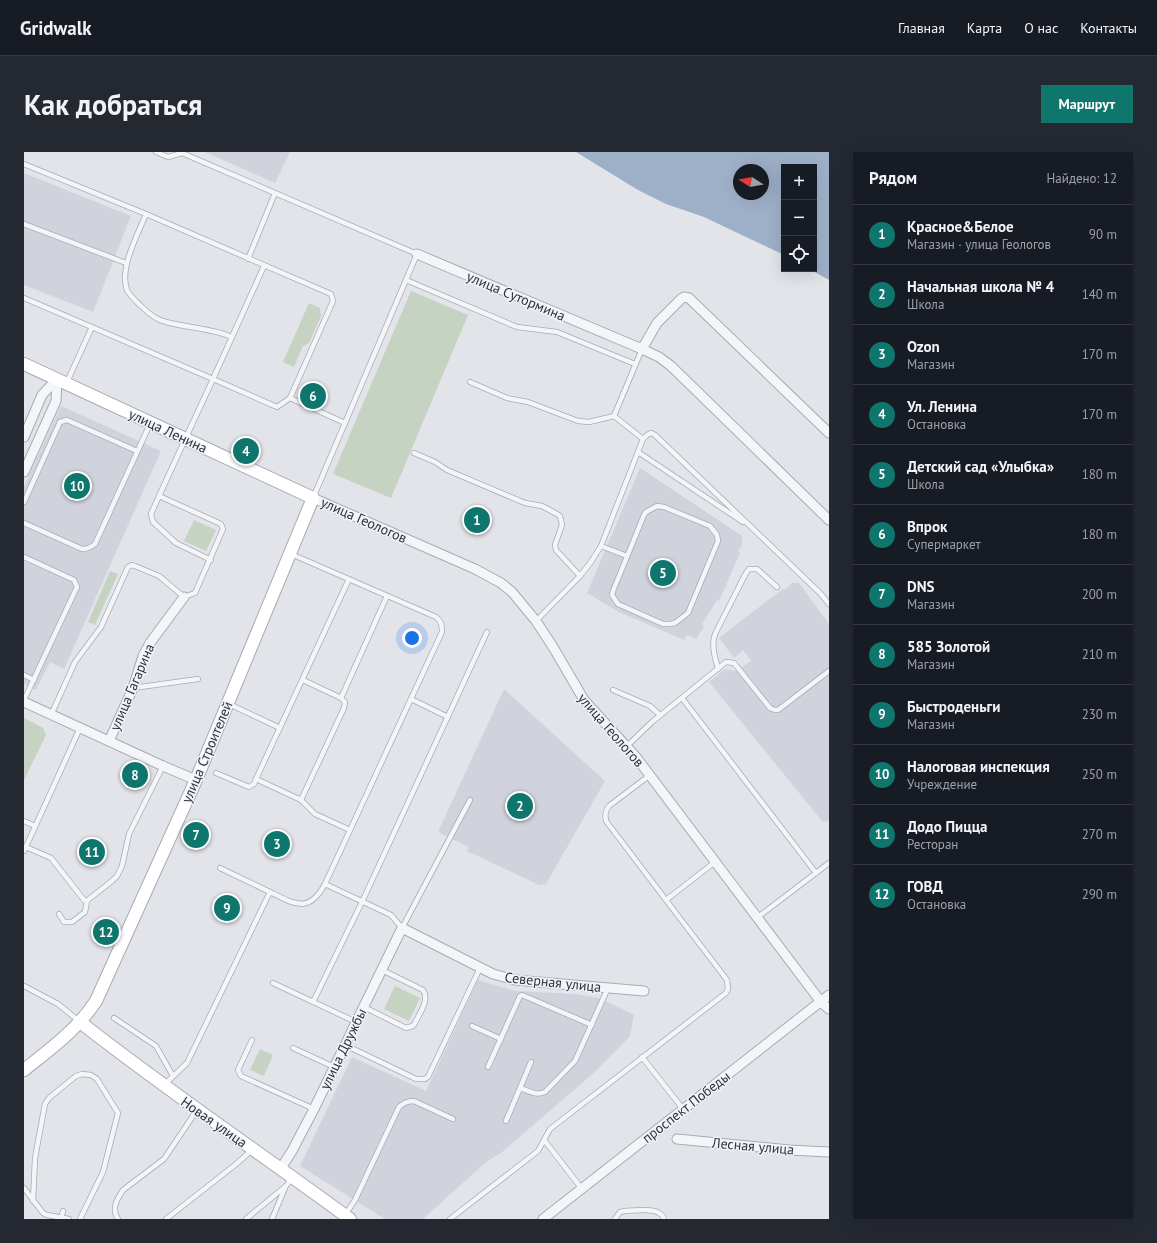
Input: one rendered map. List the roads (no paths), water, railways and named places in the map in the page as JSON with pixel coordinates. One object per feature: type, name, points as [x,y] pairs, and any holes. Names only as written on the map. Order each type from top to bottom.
[{"type":"main road","name":"улица Ленина","points":[[24,364],[313,498]]},
{"type":"main road","name":"улица Строителей","points":[[24,1070],[67,1036],[90,1010],[101,991],[196,780],[313,498]]},
{"type":"main road","name":"Новая улица","points":[[80,1022],[164,1086],[281,1168],[289,1182],[348,1217]]},
{"type":"street","name":"улица Сутормина","points":[[417,254],[658,357],[671,366],[829,520]]},
{"type":"street","points":[[642,349],[657,323],[681,299],[684,297],[689,298],[829,433]]},
{"type":"street","points":[[24,437],[42,395],[62,382]]},
{"type":"street","points":[[24,472],[56,401],[62,382]]},
{"type":"street","name":"улица Геологов","points":[[313,498],[489,576],[512,592],[536,621],[584,700],[627,746],[650,775],[821,1002]]},
{"type":"street","name":"улица Гагарина","points":[[109,741],[132,688],[143,656],[150,643],[184,597]]},
{"type":"street","points":[[24,701],[51,715],[196,780]]},
{"type":"street","name":"Северная улица","points":[[402,928],[492,974],[515,980],[644,991]]},
{"type":"street","name":"улица Дружбы","points":[[281,1168],[292,1151],[314,1109],[402,928]]},
{"type":"street","name":"проспект Победы","points":[[542,1219],[829,995]]},
{"type":"street","points":[[821,1002],[829,1009]]},
{"type":"street","name":"Лесная улица","points":[[677,1139],[789,1150],[829,1152]]},
{"type":"lane","name":"улица Сутормина","points":[[156,152],[168,157],[182,154],[417,254]]},
{"type":"lane","points":[[24,164],[146,214],[331,294],[333,301],[290,398],[277,407],[24,298]]},
{"type":"lane","points":[[248,259],[275,193]]},
{"type":"lane","points":[[146,214],[126,263],[127,291],[149,314],[166,322],[219,331],[232,336]]},
{"type":"lane","points":[[24,224],[126,263]]},
{"type":"lane","points":[[313,498],[417,254]]},
{"type":"lane","points":[[211,560],[181,546],[153,522],[151,514],[264,266]]},
{"type":"lane","points":[[406,280],[517,327],[557,332],[635,364]]},
{"type":"lane","points":[[62,382],[92,327]]},
{"type":"lane","points":[[614,416],[642,349]]},
{"type":"lane","points":[[470,382],[507,398],[528,402],[578,421],[589,422],[614,416]]},
{"type":"lane","points":[[290,398],[345,423]]},
{"type":"lane","points":[[614,416],[643,439]]},
{"type":"lane","points":[[24,502],[60,422],[63,420],[68,420],[137,452]]},
{"type":"lane","points":[[24,523],[82,549],[86,549],[95,544],[151,423]]},
{"type":"lane","points":[[536,621],[580,576],[601,546],[643,439],[651,433],[655,435],[753,528],[820,593],[829,604]]},
{"type":"lane","points":[[638,452],[753,528]]},
{"type":"lane","points":[[414,453],[435,462],[447,470],[525,503],[542,506],[560,516],[562,525],[555,545],[556,550],[580,576]]},
{"type":"lane","name":"улица Гагарина","points":[[159,496],[223,526],[223,533],[195,593],[184,597]]},
{"type":"lane","points":[[657,506],[664,507],[710,526],[717,536],[718,541],[691,608],[685,616],[670,624],[663,624],[616,602],[612,595],[627,556],[646,512],[657,506]]},
{"type":"lane","points":[[601,546],[627,556]]},
{"type":"lane","points":[[220,868],[294,904],[304,904],[315,899],[320,894],[442,632],[440,620],[436,617],[290,554]]},
{"type":"lane","points":[[24,557],[74,580],[77,586],[24,701]]},
{"type":"lane","points":[[51,715],[75,662],[101,627],[128,567],[132,565],[159,576],[184,597]]},
{"type":"lane","points":[[718,669],[713,640],[746,573],[749,569],[757,569],[777,587]]},
{"type":"lane","points":[[216,773],[248,786],[254,784],[349,580]]},
{"type":"lane","points":[[341,698],[387,596]]},
{"type":"lane","points":[[313,1002],[362,902],[487,632]]},
{"type":"lane","points":[[627,746],[660,715],[726,662],[734,663],[770,708],[775,710],[778,710],[829,671]]},
{"type":"lane","points":[[24,675],[34,680]]},
{"type":"lane","points":[[132,688],[198,679]]},
{"type":"lane","points":[[301,800],[344,708],[345,702],[341,698],[303,680]]},
{"type":"lane","points":[[613,690],[650,706],[660,715]]},
{"type":"lane","points":[[682,698],[816,873]]},
{"type":"lane","points":[[411,699],[448,717]]},
{"type":"lane","points":[[228,703],[280,728]]},
{"type":"lane","points":[[80,728],[25,849],[51,858],[84,900],[87,901]]},
{"type":"lane","points":[[59,914],[64,922],[72,922],[85,912],[87,901],[117,876],[122,866],[129,834],[163,766]]},
{"type":"lane","points":[[450,1219],[538,1151],[550,1129],[726,993],[728,989],[727,980],[606,821],[606,810],[609,806],[650,775]]},
{"type":"lane","points":[[256,779],[301,800],[316,814],[350,830]]},
{"type":"lane","points":[[325,884],[391,915],[402,928],[470,800]]},
{"type":"lane","points":[[24,821],[35,826]]},
{"type":"lane","points":[[666,900],[715,862]]},
{"type":"lane","points":[[758,917],[829,863]]},
{"type":"lane","points":[[164,1086],[187,1063],[270,892]]},
{"type":"lane","points":[[345,1045],[416,1079],[425,1079],[428,1077],[480,968]]},
{"type":"lane","points":[[364,1007],[406,1028],[409,1028],[415,1023],[425,1000],[425,993],[423,990],[382,970]]},
{"type":"lane","points":[[273,983],[356,1022]]},
{"type":"lane","points":[[24,986],[58,1004],[80,1022]]},
{"type":"lane","points":[[520,1088],[537,1095],[545,1092],[575,1062],[608,988]]},
{"type":"lane","points":[[488,1067],[520,996],[522,995],[592,1025]]},
{"type":"lane","points":[[114,1018],[156,1046],[173,1076]]},
{"type":"lane","points":[[472,1026],[501,1039]]},
{"type":"lane","points":[[252,1040],[238,1070],[241,1076],[314,1109]]},
{"type":"lane","points":[[294,1048],[334,1067]]},
{"type":"lane","points":[[642,1057],[683,1109]]},
{"type":"lane","points":[[506,1121],[531,1062]]},
{"type":"lane","points":[[33,1201],[35,1158],[46,1101],[76,1076],[86,1074],[95,1077],[118,1113],[103,1172],[80,1219]]},
{"type":"lane","points":[[348,1217],[403,1103],[414,1101],[453,1118]]},
{"type":"lane","points":[[118,1219],[114,1211],[119,1196],[123,1190],[164,1159],[198,1110]]},
{"type":"lane","points":[[544,1140],[582,1189]]},
{"type":"lane","points":[[166,1219],[240,1161],[252,1149]]},
{"type":"lane","points":[[246,1219],[289,1182]]},
{"type":"lane","points":[[272,1219],[289,1182]]},
{"type":"lane","points":[[34,1184],[25,1190],[43,1214],[46,1216],[69,1219]]},
{"type":"lane","points":[[62,1218],[63,1211]]},
{"type":"lane","points":[[615,1219],[620,1212],[625,1211],[655,1211],[664,1216],[664,1219]]},
{"type":"water","points":[[576,152],[829,152],[829,280],[814,272],[817,272],[817,164],[781,164],[781,254],[704,217],[666,204],[638,190]]},
{"type":"place","name":"Впрок","points":[[313,396]]},
{"type":"place","name":"Ул. Ленина","points":[[246,451]]},
{"type":"place","name":"Налоговая инспекция","points":[[77,486]]},
{"type":"place","name":"Красное&Белое","points":[[477,520]]},
{"type":"place","name":"Детский сад «Улыбка»","points":[[663,573]]},
{"type":"place","name":"585 Золотой","points":[[135,775]]},
{"type":"place","name":"Начальная школа № 4","points":[[520,806]]},
{"type":"place","name":"DNS","points":[[196,835]]},
{"type":"place","name":"Ozon","points":[[277,844]]},
{"type":"place","name":"Додо Пицца","points":[[92,852]]},
{"type":"place","name":"Быстроденьги","points":[[227,908]]},
{"type":"place","name":"ГОВД","points":[[106,932]]}]
